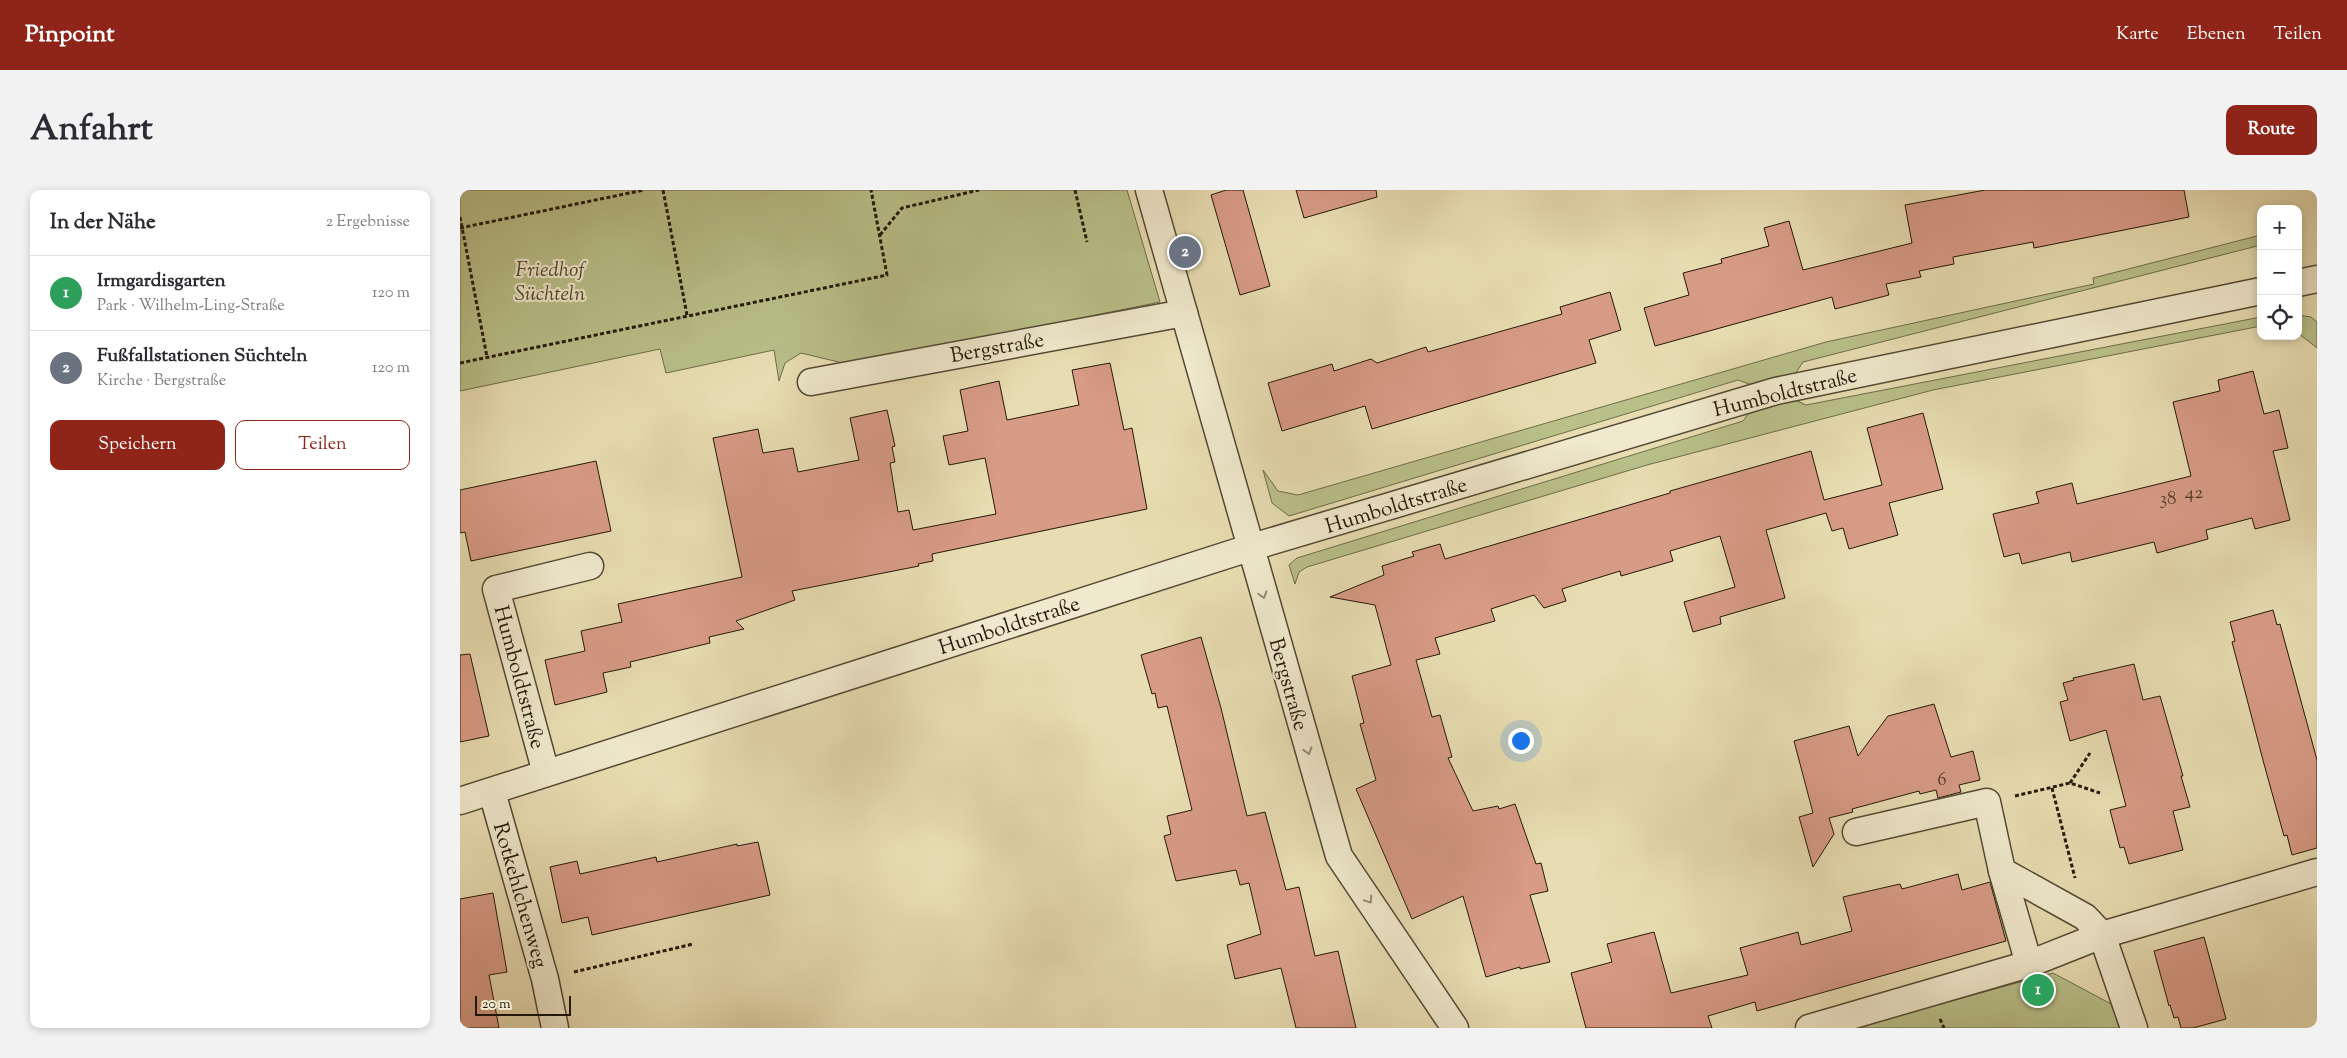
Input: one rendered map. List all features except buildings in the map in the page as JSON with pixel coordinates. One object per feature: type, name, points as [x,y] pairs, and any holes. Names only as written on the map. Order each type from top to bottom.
[{"type":"street","name":"Bergstraße","points":[[1149,190],[1249,548],[1339,856],[1454,1028]]},
{"type":"street","points":[[2302,282],[2317,279]]},
{"type":"street","name":"Humboldtstraße","points":[[460,801],[1249,548],[1776,391],[2257,292]]},
{"type":"street","name":"Bergstraße","points":[[810,382],[1184,313]]},
{"type":"street","name":"Humboldtstraße","points":[[546,773],[496,589],[590,566]]},
{"type":"street","name":"Rotkehlchenweg","points":[[492,792],[545,979],[555,1028]]},
{"type":"street","points":[[1856,832],[1987,802],[2002,871],[2029,964]]},
{"type":"street","points":[[2002,871],[2093,926],[2134,1028]]},
{"type":"street","points":[[1809,1028],[2029,964],[2093,926],[2317,872]]},
{"type":"path","points":[[461,228],[644,190]]},
{"type":"path","points":[[663,190],[687,316]]},
{"type":"path","points":[[460,363],[887,275],[871,190]]},
{"type":"path","points":[[880,235],[902,208],[979,190]]},
{"type":"path","points":[[1075,190],[1087,242]]},
{"type":"path","points":[[460,217],[487,357]]},
{"type":"path","points":[[2070,783],[2090,753]]},
{"type":"path","points":[[1987,802],[2070,783],[2100,793]]},
{"type":"path","points":[[2052,788],[2093,926]]},
{"type":"path","points":[[545,979],[693,944]]},
{"type":"green space","name":"Friedhof Süchteln","points":[[460,190],[1127,190],[1160,302],[851,365],[801,353],[785,363],[779,381],[774,350],[666,373],[660,349],[460,391]]},
{"type":"green space","points":[[2257,236],[2257,246],[1803,362],[1793,377],[1757,387],[1738,380],[1289,516],[1272,503],[1263,470],[1278,491],[1298,495],[1826,342],[2094,284],[2093,278]]},
{"type":"green space","points":[[2302,316],[2311,317],[2317,322],[2317,348],[2302,336]]},
{"type":"green space","points":[[2257,318],[2257,327],[1933,390],[1647,465],[1307,567],[1299,572],[1295,584],[1289,565],[1297,558],[1743,421],[1753,407],[1791,398],[1806,405]]},
{"type":"green space","points":[[2053,973],[2115,1006],[2122,1028],[1853,1028]]},
{"type":"place","name":"Fußfallstationen Süchteln","points":[[1185,252]]},
{"type":"place","name":"Irmgardisgarten","points":[[2038,990]]}]
